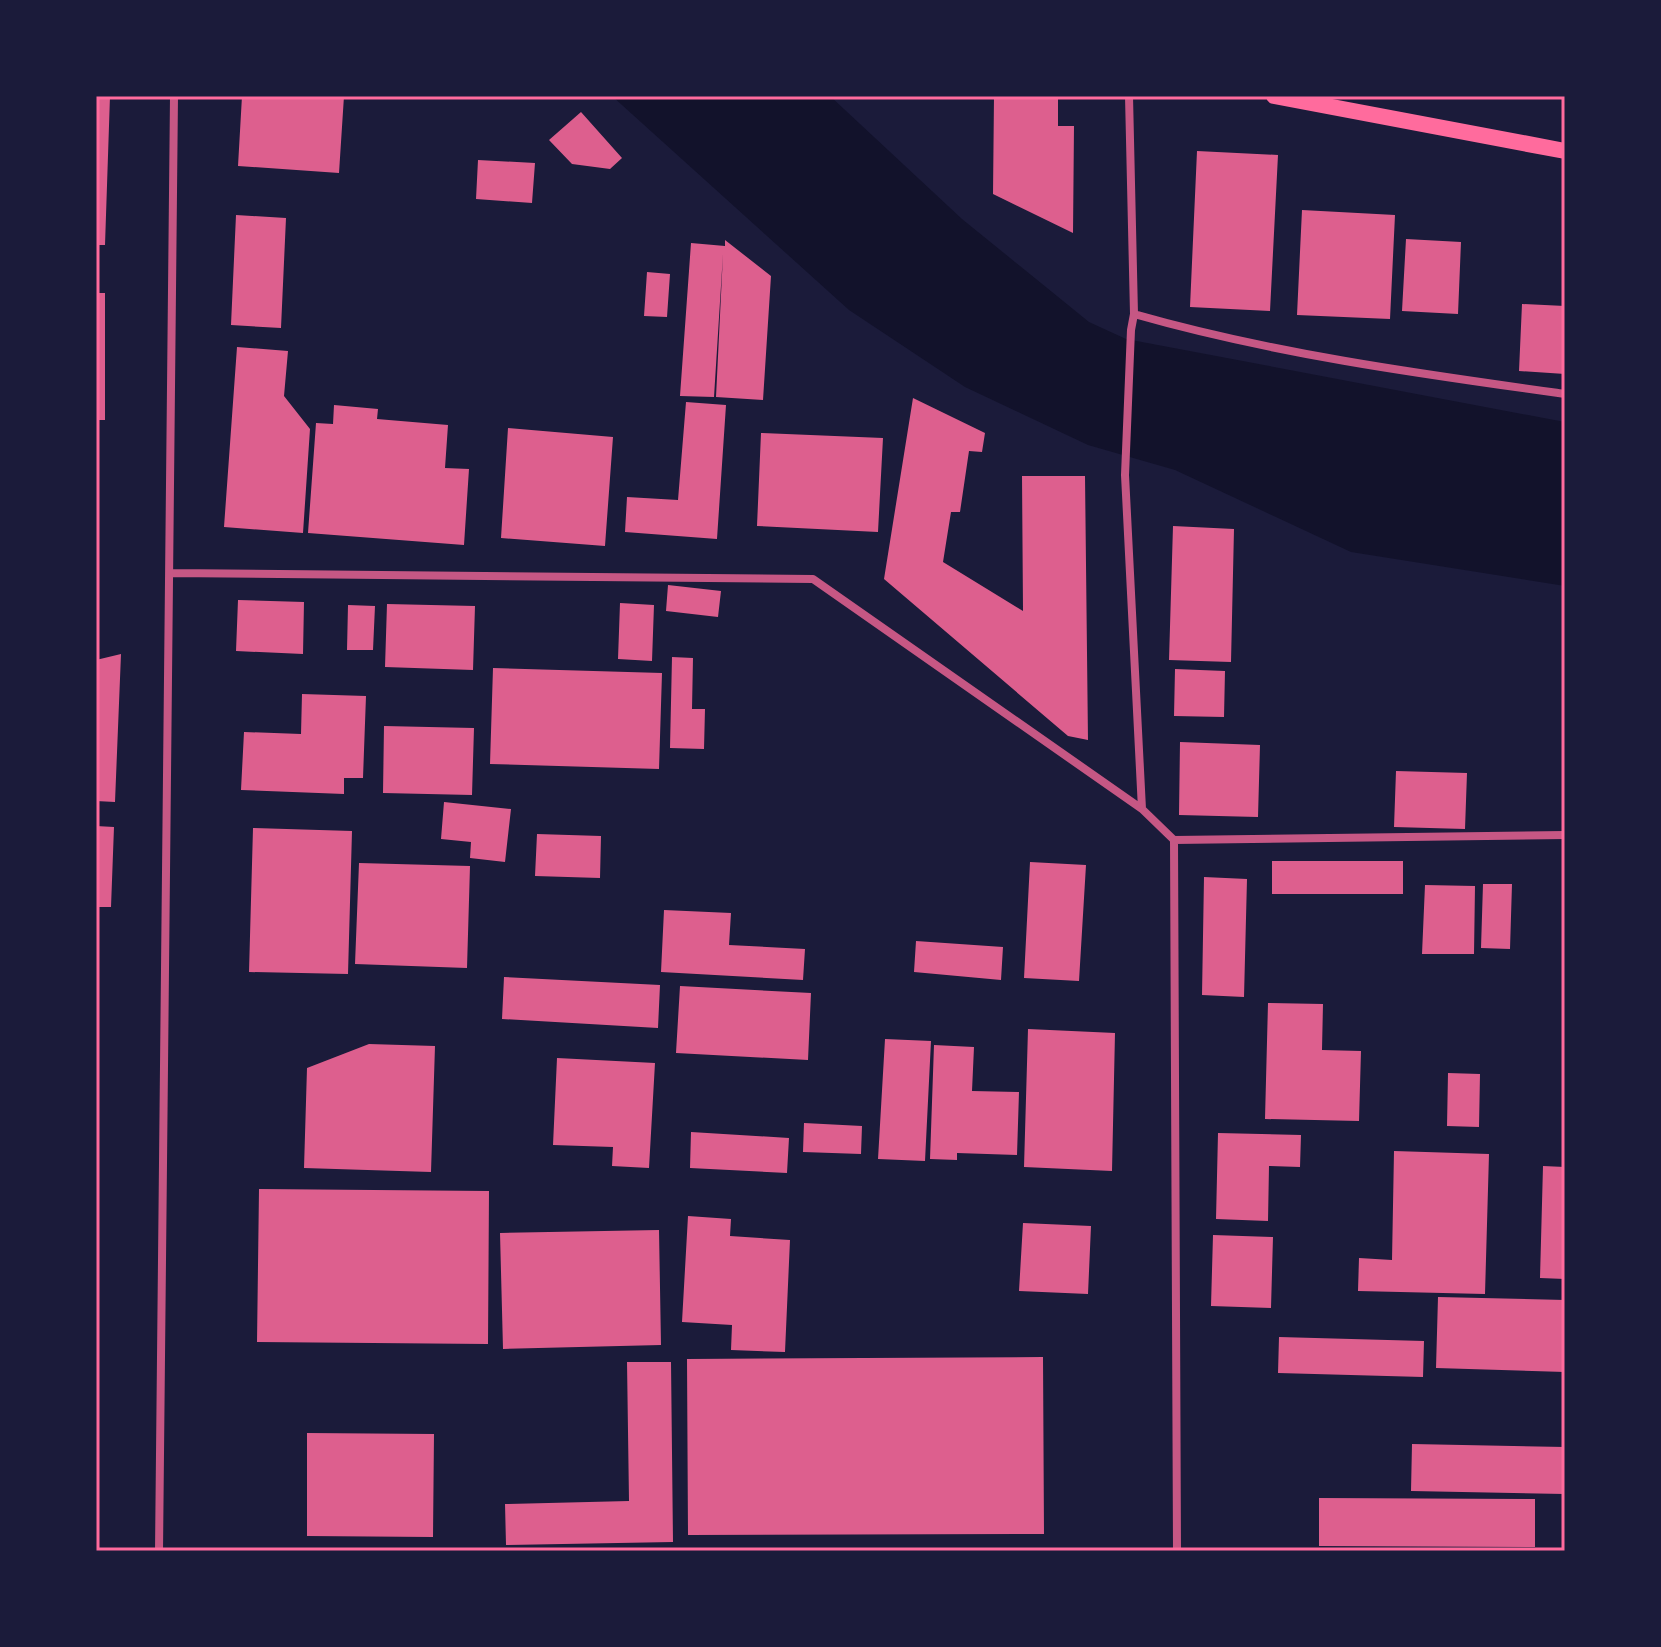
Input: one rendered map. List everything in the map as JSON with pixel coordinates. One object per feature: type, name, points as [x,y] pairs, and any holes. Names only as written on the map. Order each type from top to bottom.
[{"type":"main road","points":[[1274,96],[1565,151]]},
{"type":"street","points":[[159,1551],[174,96]]},
{"type":"street","points":[[1129,96],[1134,314],[1125,475],[1142,809]]},
{"type":"street","points":[[1134,314],[1202,333],[1423,374],[1565,394]]},
{"type":"street","points":[[170,573],[813,579],[1142,809],[1174,840],[1565,835]]},
{"type":"street","points":[[1174,840],[1177,1551]]},
{"type":"shaded area","points":[[612,96],[830,96],[962,219],[1089,322],[1126,339],[1565,422],[1565,586],[1351,552],[1175,470],[1088,445],[965,387],[849,310]]},
{"type":"building","points":[[96,96],[110,96],[105,245],[96,245]]},
{"type":"building","points":[[242,96],[344,96],[339,173],[238,166]]},
{"type":"building","points":[[994,96],[1058,96],[1058,126],[1074,126],[1073,233],[993,194]]},
{"type":"building","points":[[581,112],[622,158],[610,169],[572,164],[549,140]]},
{"type":"building","points":[[1197,151],[1278,155],[1270,311],[1190,307]]},
{"type":"building","points":[[478,160],[535,163],[532,203],[476,199]]},
{"type":"building","points":[[1302,210],[1395,215],[1390,319],[1297,315]]},
{"type":"building","points":[[236,215],[286,218],[281,328],[231,325]]},
{"type":"building","points":[[1406,239],[1461,242],[1458,314],[1402,311]]},
{"type":"building","points":[[725,240],[771,276],[763,400],[716,397],[723,254],[714,397],[680,396],[691,243],[725,246]]},
{"type":"building","points":[[647,272],[670,274],[667,317],[644,316]]},
{"type":"building","points":[[96,293],[105,293],[105,420],[96,420]]},
{"type":"building","points":[[1522,304],[1565,306],[1565,374],[1519,371]]},
{"type":"building","points":[[237,347],[288,351],[284,396],[310,429],[303,533],[224,527]]},
{"type":"building","points":[[913,398],[985,433],[982,452],[969,451],[960,512],[951,512],[943,562],[1023,611],[1022,476],[1085,476],[1088,740],[1068,736],[884,579]]},
{"type":"building","points":[[686,402],[726,405],[717,539],[625,532],[627,497],[678,500]]},
{"type":"building","points":[[334,405],[378,409],[377,419],[448,425],[445,468],[469,469],[464,545],[308,533],[316,423],[333,424]]},
{"type":"building","points":[[508,428],[613,437],[605,546],[501,538]]},
{"type":"building","points":[[761,433],[883,438],[878,532],[757,526]]},
{"type":"building","points":[[1173,526],[1234,529],[1231,662],[1169,660]]},
{"type":"building","points":[[668,585],[721,591],[718,617],[666,611]]},
{"type":"building","points":[[238,600],[304,602],[303,654],[236,651]]},
{"type":"building","points":[[620,603],[654,605],[652,661],[618,659]]},
{"type":"building","points":[[387,604],[475,606],[473,670],[385,667]]},
{"type":"building","points":[[348,605],[375,606],[373,650],[347,650]]},
{"type":"building","points":[[121,654],[115,802],[96,801],[96,660]]},
{"type":"building","points":[[672,657],[693,658],[692,709],[705,709],[704,749],[670,748]]},
{"type":"building","points":[[493,668],[662,673],[659,769],[490,764]]},
{"type":"building","points":[[1175,669],[1225,671],[1224,717],[1174,716]]},
{"type":"building","points":[[302,694],[366,696],[363,778],[344,778],[344,794],[241,790],[244,732],[301,734]]},
{"type":"building","points":[[384,726],[474,728],[472,795],[383,793]]},
{"type":"building","points":[[1180,742],[1260,745],[1258,817],[1179,815]]},
{"type":"building","points":[[1396,771],[1467,773],[1465,829],[1394,827]]},
{"type":"building","points":[[444,802],[511,809],[505,862],[470,858],[471,842],[441,839]]},
{"type":"building","points":[[96,826],[114,827],[111,907],[96,907]]},
{"type":"building","points":[[253,828],[352,831],[348,974],[249,972]]},
{"type":"building","points":[[537,834],[601,836],[600,878],[535,876]]},
{"type":"building","points":[[1272,861],[1403,861],[1403,894],[1272,894]]},
{"type":"building","points":[[1030,862],[1086,865],[1079,981],[1024,978]]},
{"type":"building","points":[[359,863],[470,866],[467,968],[355,964]]},
{"type":"building","points":[[1204,877],[1247,879],[1244,997],[1202,995]]},
{"type":"building","points":[[1483,884],[1512,884],[1510,949],[1481,948]]},
{"type":"building","points":[[1425,885],[1475,886],[1474,954],[1422,954]]},
{"type":"building","points":[[664,910],[731,913],[729,945],[805,949],[803,980],[661,972]]},
{"type":"building","points":[[916,941],[1003,947],[1001,980],[914,972]]},
{"type":"building","points":[[504,977],[660,985],[658,1028],[502,1019]]},
{"type":"building","points":[[680,986],[811,993],[808,1060],[676,1053]]},
{"type":"building","points":[[1268,1003],[1323,1004],[1322,1050],[1361,1051],[1359,1121],[1265,1119]]},
{"type":"building","points":[[1028,1029],[1115,1033],[1112,1171],[1024,1167]]},
{"type":"building","points":[[885,1039],[931,1041],[925,1161],[878,1159]]},
{"type":"building","points":[[369,1044],[435,1046],[431,1172],[304,1168],[307,1068]]},
{"type":"building","points":[[934,1045],[974,1047],[972,1091],[1019,1092],[1017,1155],[957,1153],[957,1160],[930,1159]]},
{"type":"building","points":[[557,1058],[655,1063],[649,1168],[612,1166],[613,1147],[553,1145]]},
{"type":"building","points":[[1448,1073],[1480,1074],[1479,1127],[1447,1126]]},
{"type":"building","points":[[804,1123],[862,1126],[861,1154],[803,1152]]},
{"type":"building","points":[[691,1132],[789,1138],[787,1173],[690,1168]]},
{"type":"building","points":[[1218,1133],[1301,1135],[1300,1167],[1269,1166],[1268,1221],[1216,1219]]},
{"type":"building","points":[[1394,1151],[1489,1154],[1485,1294],[1358,1291],[1359,1258],[1392,1260]]},
{"type":"building","points":[[1543,1166],[1565,1167],[1565,1279],[1540,1278]]},
{"type":"building","points":[[259,1189],[489,1191],[488,1344],[257,1342]]},
{"type":"building","points":[[688,1216],[731,1219],[730,1236],[790,1240],[785,1352],[731,1350],[732,1325],[682,1322]]},
{"type":"building","points":[[1023,1223],[1091,1226],[1088,1294],[1019,1291]]},
{"type":"building","points":[[659,1230],[661,1345],[503,1349],[500,1233]]},
{"type":"building","points":[[1213,1235],[1273,1237],[1271,1308],[1211,1306]]},
{"type":"building","points":[[1438,1297],[1565,1300],[1565,1372],[1436,1368]]},
{"type":"building","points":[[1279,1337],[1424,1341],[1423,1377],[1278,1373]]},
{"type":"building","points":[[1043,1357],[1044,1534],[688,1535],[687,1359]]},
{"type":"building","points":[[627,1362],[671,1362],[673,1542],[506,1545],[505,1504],[629,1501]]},
{"type":"building","points":[[307,1433],[434,1434],[433,1537],[307,1536]]},
{"type":"building","points":[[1412,1444],[1565,1447],[1565,1494],[1411,1491]]},
{"type":"building","points":[[1319,1498],[1535,1499],[1535,1547],[1319,1546]]}]
